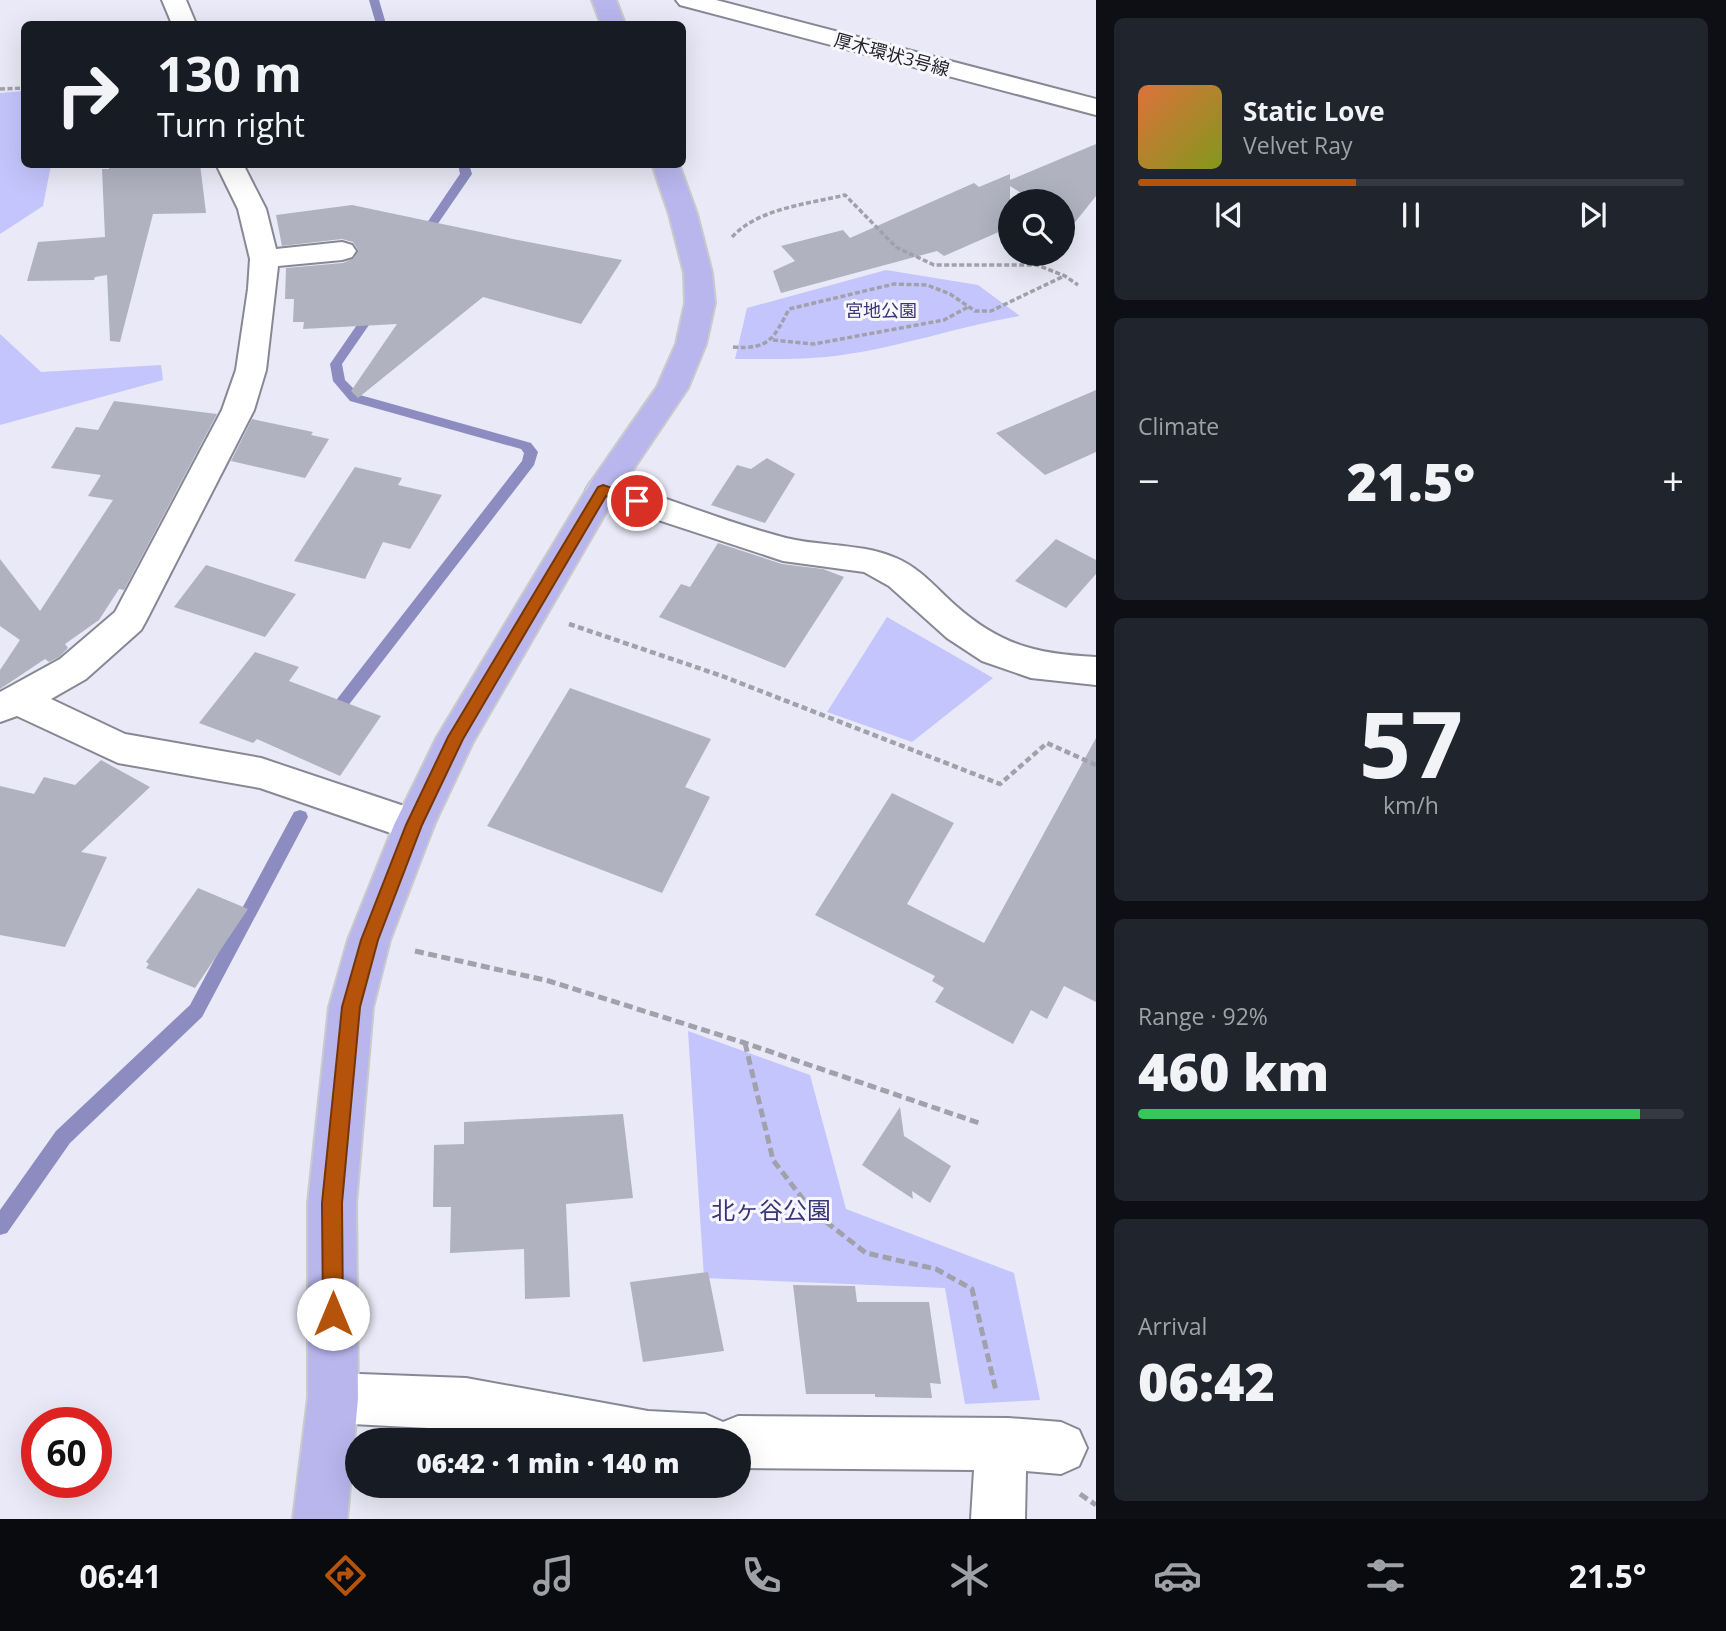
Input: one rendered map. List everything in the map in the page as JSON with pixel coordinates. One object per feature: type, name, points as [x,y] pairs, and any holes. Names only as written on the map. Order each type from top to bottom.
[{"type":"main road","points":[[604,0],[612,21]]},
{"type":"main road","points":[[320,1519],[333,1398],[332,1203],[351,1007],[369,940],[414,825],[456,737],[603,490],[672,388],[691,344],[700,303],[698,272],[692,244],[666,168]]},
{"type":"street","points":[[174,0],[183,21]]},
{"type":"street","name":"厚木環状3号線","points":[[688,0],[1096,107]]},
{"type":"street","points":[[9,704],[73,669],[128,621],[238,410],[251,370],[263,289],[264,258],[252,209],[231,168]]},
{"type":"street","points":[[264,258],[342,251]]},
{"type":"street","points":[[603,490],[783,549],[811,556],[852,556],[889,569],[957,628],[989,650],[1028,665],[1096,671]]},
{"type":"street","points":[[9,704],[118,748],[261,773],[414,825]]},
{"type":"street","points":[[333,1398],[466,1404],[598,1428]]},
{"type":"street","points":[[751,1442],[1061,1448]]},
{"type":"street","points":[[998,1519],[1004,1445]]},
{"type":"path","points":[[0,89],[21,88]]},
{"type":"path","points":[[845,195],[896,247],[934,265],[1037,265],[1065,276],[1078,285]]},
{"type":"path","points":[[773,340],[789,309],[894,284],[928,285],[975,311],[991,312],[1007,301],[1065,276]]},
{"type":"path","points":[[729,346],[758,348],[773,340],[814,344],[944,320],[968,307]]},
{"type":"path","points":[[532,612],[722,676],[1000,784],[1047,743],[1096,765]]},
{"type":"path","points":[[369,940],[549,981],[745,1043],[982,1124]]},
{"type":"path","points":[[745,1043],[773,1160],[812,1211],[866,1254],[936,1269],[972,1289],[1004,1445]]},
{"type":"green space","points":[[21,91],[21,168],[50,168],[43,206],[0,234],[0,93]]},
{"type":"green space","name":"宮地公園","points":[[886,270],[978,285],[1020,316],[842,355],[735,359],[747,308]]},
{"type":"green space","points":[[0,334],[41,372],[161,365],[163,380],[0,425]]},
{"type":"green space","points":[[887,617],[993,678],[912,742],[827,712]]},
{"type":"green space","name":"北ヶ谷公園","points":[[688,1031],[810,1075],[846,1209],[1014,1273],[1040,1400],[965,1404],[945,1288],[704,1278]]},
{"type":"building","points":[[1096,144],[1096,196],[1075,222],[1075,189],[1015,189],[1010,186],[1010,189],[998,189],[998,232],[944,256],[937,251],[781,293],[773,271],[795,261],[781,246],[843,230],[850,238],[974,183],[979,187],[1010,174],[1010,180]]},
{"type":"building","points":[[200,168],[206,213],[153,214],[120,342],[110,341],[107,275],[95,277],[94,280],[27,281],[38,242],[105,237],[102,169]]},
{"type":"building","points":[[352,205],[622,260],[581,324],[483,297],[358,398],[351,391],[397,324],[303,329],[304,322],[293,322],[294,299],[285,299],[286,268],[343,263],[354,258],[358,250],[353,242],[342,239],[282,246],[276,215]]},
{"type":"building","points":[[1096,390],[1096,452],[1045,475],[996,433]]},
{"type":"building","points":[[114,401],[217,414],[124,590],[119,589],[99,620],[65,644],[68,648],[59,657],[49,662],[45,659],[0,689],[0,670],[20,640],[0,626],[0,559],[40,611],[113,500],[88,496],[101,475],[51,468],[76,427],[98,430]]},
{"type":"building","points":[[252,419],[313,432],[311,435],[329,439],[305,478],[231,461]]},
{"type":"building","points":[[767,458],[795,474],[765,523],[711,505],[737,465],[751,469]]},
{"type":"building","points":[[355,467],[402,478],[398,485],[442,495],[410,549],[383,542],[365,579],[294,561]]},
{"type":"building","points":[[1056,539],[1096,560],[1096,574],[1066,608],[1015,581]]},
{"type":"building","points":[[718,543],[782,564],[823,569],[844,577],[785,668],[659,617],[681,584],[690,587]]},
{"type":"building","points":[[206,565],[296,594],[265,637],[174,607]]},
{"type":"building","points":[[255,652],[299,667],[289,681],[381,716],[340,776],[257,739],[253,743],[199,723]]},
{"type":"building","points":[[570,688],[711,739],[685,787],[710,797],[662,893],[487,826]]},
{"type":"building","points":[[1096,738],[1096,1002],[1064,986],[1047,1019],[1031,1010],[1013,1044],[935,1002],[944,988],[932,981],[935,976],[815,915],[892,793],[954,823],[907,904],[984,943]]},
{"type":"building","points":[[101,760],[150,787],[81,852],[107,857],[65,947],[0,935],[0,786],[34,794],[44,777],[75,785]]},
{"type":"building","points":[[198,888],[248,909],[195,988],[146,968],[149,964],[146,962]]},
{"type":"building","points":[[900,1107],[904,1136],[951,1166],[930,1203],[912,1191],[913,1199],[862,1165]]},
{"type":"building","points":[[623,1114],[633,1198],[566,1204],[570,1297],[525,1299],[524,1249],[450,1253],[451,1207],[433,1207],[434,1145],[464,1144],[464,1122]]},
{"type":"building","points":[[708,1272],[724,1351],[643,1362],[630,1282]]},
{"type":"building","points":[[793,1285],[855,1286],[857,1302],[929,1302],[941,1384],[930,1383],[932,1398],[875,1397],[875,1394],[806,1394]]},
{"type":"waterway","points":[[374,0],[380,21]]},
{"type":"waterway","points":[[422,239],[466,174],[464,168]]},
{"type":"waterway","points":[[332,716],[529,462],[531,452],[526,446],[355,398],[339,381],[336,364],[374,309]]},
{"type":"waterway","points":[[0,1226],[63,1137],[196,1011],[300,817]]},
{"type":"route","points":[[333,1314],[332,1203],[351,1007],[369,940],[414,825],[456,737],[603,490],[637,501]]}]
